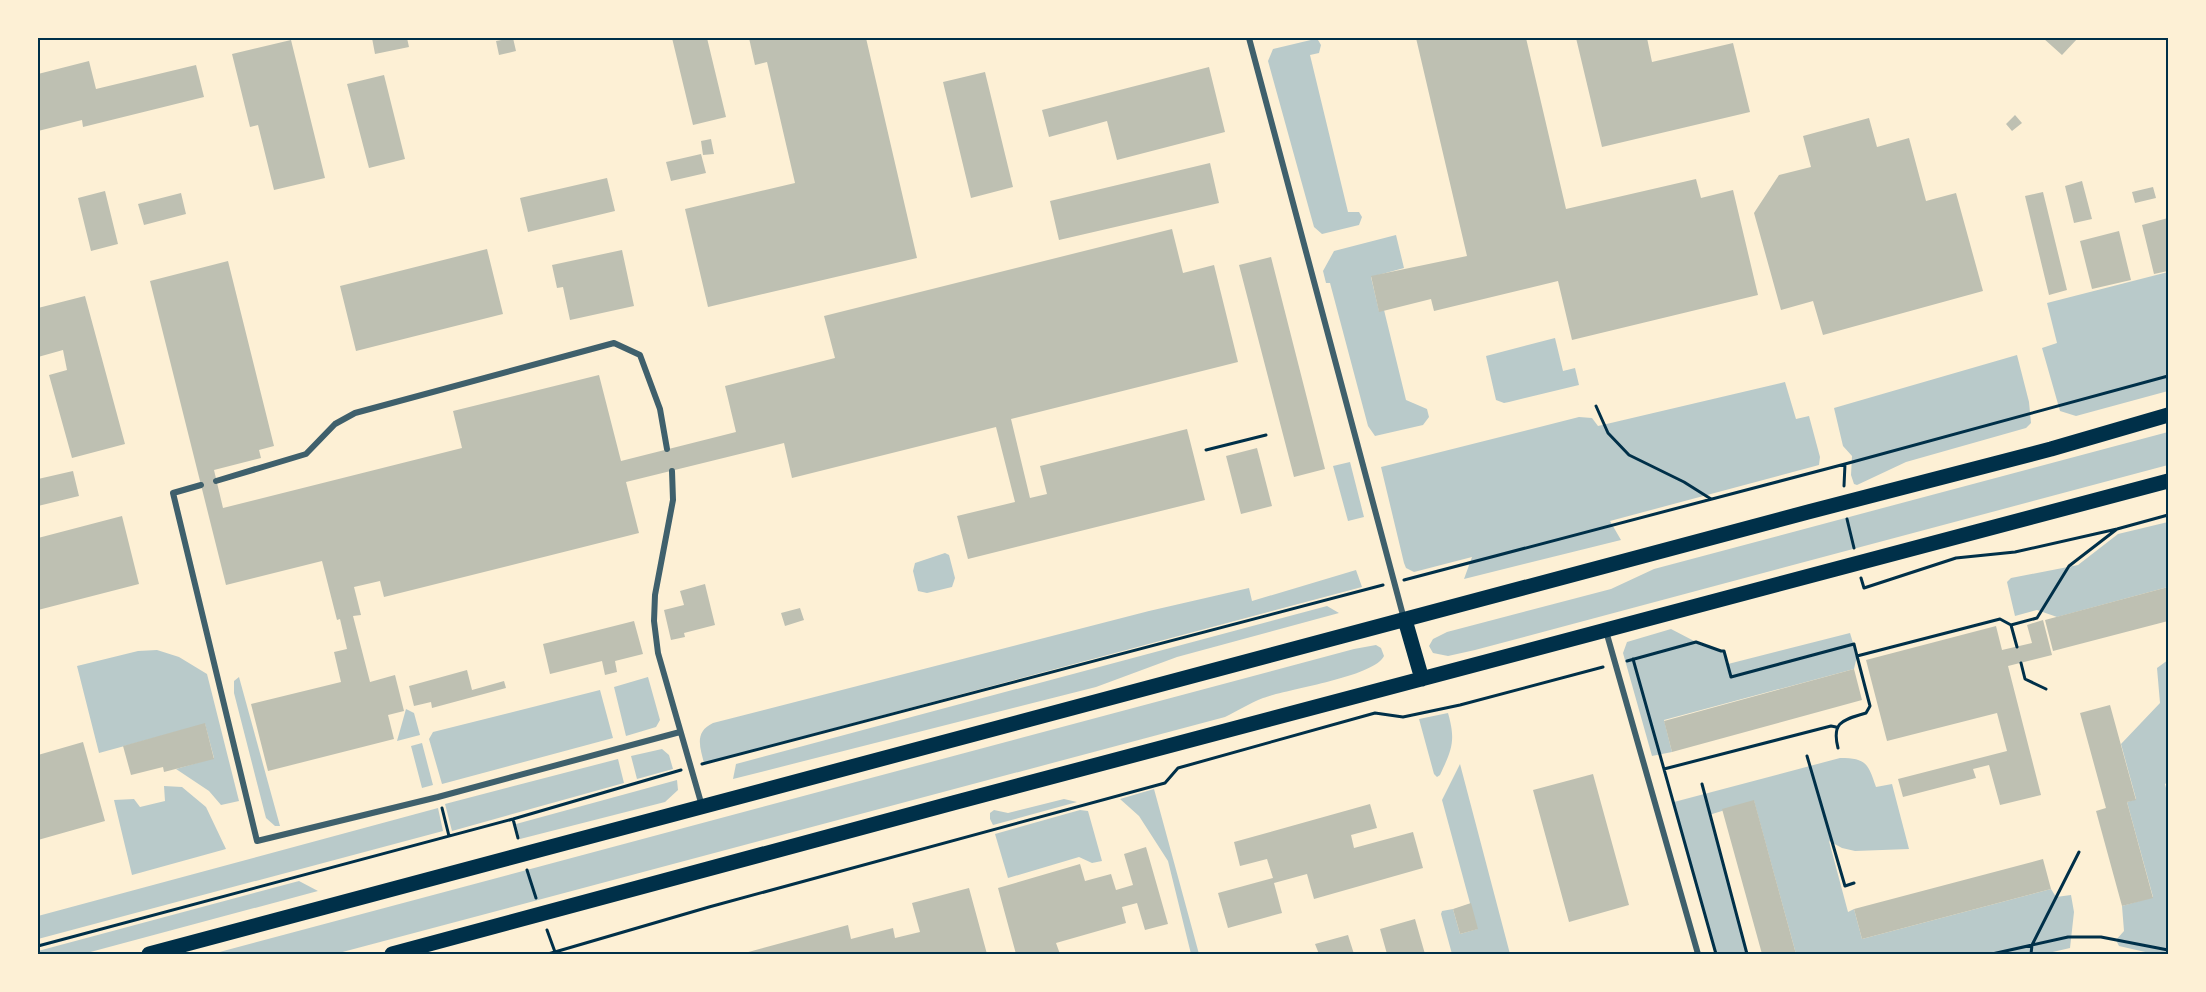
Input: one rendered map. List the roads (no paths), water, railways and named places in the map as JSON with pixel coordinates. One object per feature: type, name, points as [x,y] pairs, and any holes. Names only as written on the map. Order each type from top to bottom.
[{"type":"main road","points":[[149,954],[2051,449],[2169,415]]},
{"type":"main road","points":[[392,954],[962,800],[2169,480]]},
{"type":"main road","points":[[1405,620],[1422,679]]},
{"type":"street","points":[[1249,38],[1405,620]]},
{"type":"street","points":[[216,481],[306,454],[334,424],[355,413],[614,343],[640,355],[660,409],[667,449]]},
{"type":"street","points":[[672,471],[673,500],[655,595],[654,621],[658,653],[702,807]]},
{"type":"street","points":[[201,485],[173,493],[257,841],[438,797],[680,732]]},
{"type":"street","points":[[1606,631],[1698,954]]}]
